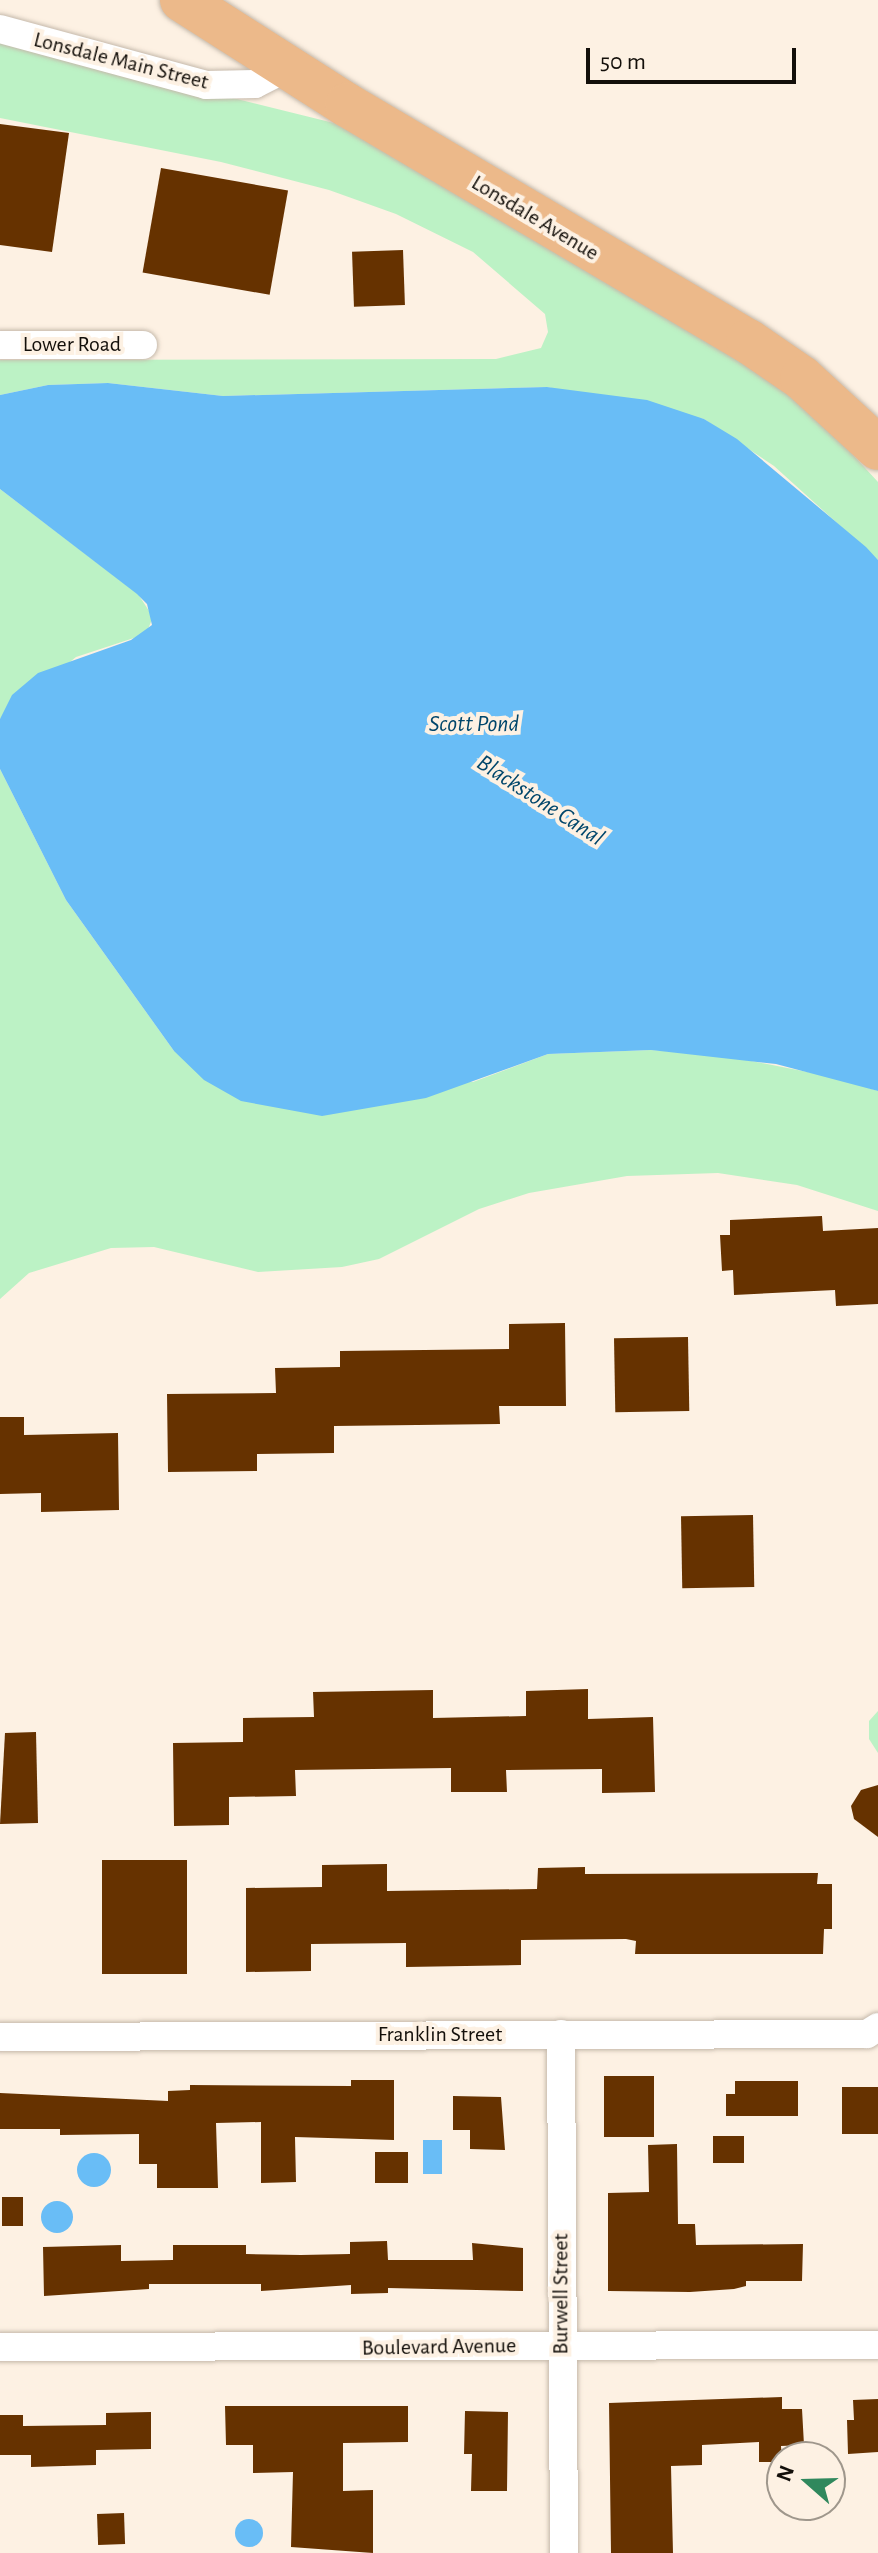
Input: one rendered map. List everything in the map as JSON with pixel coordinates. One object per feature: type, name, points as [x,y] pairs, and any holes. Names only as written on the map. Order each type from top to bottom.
[{"type":"main road","name":"Lonsdale Avenue","points":[[182,0],[287,68],[748,341],[802,378],[878,448]]},
{"type":"street","name":"Lonsdale Main Street","points":[[0,29],[206,85],[255,84],[287,68]]},
{"type":"street","name":"Lower Road","points":[[0,345],[143,345]]},
{"type":"street","name":"Franklin Street","points":[[0,2037],[867,2034],[878,2027]]},
{"type":"street","name":"Burwell Street","points":[[561,2034],[564,2553]]},
{"type":"street","name":"Boulevard Avenue","points":[[0,2347],[878,2345]]},
{"type":"green space","points":[[0,40],[354,128],[745,363],[818,417],[878,482],[878,560],[774,466],[704,419],[547,387],[223,396],[108,383],[48,385],[0,395],[0,360],[496,359],[541,348],[548,332],[545,314],[473,252],[396,214],[329,190],[221,162],[0,118]]},
{"type":"green space","points":[[0,489],[138,594],[153,617],[146,634],[76,657],[0,719]]},
{"type":"green space","points":[[0,769],[66,900],[174,1051],[473,1082],[548,1054],[651,1050],[721,1055],[838,1078],[878,1091],[878,1211],[797,1185],[718,1173],[627,1176],[529,1193],[479,1209],[379,1259],[342,1267],[258,1272],[154,1247],[111,1248],[29,1273],[0,1299]]},
{"type":"green space","points":[[878,1711],[878,1753],[869,1739],[869,1721]]},
{"type":"water","name":"Scott Pond","points":[[108,383],[223,396],[547,387],[647,400],[704,419],[737,439],[866,547],[878,560],[878,1091],[776,1064],[651,1050],[548,1054],[426,1098],[322,1116],[241,1101],[204,1080],[174,1051],[66,900],[0,769],[0,719],[12,695],[38,673],[131,640],[152,625],[147,604],[137,594],[0,489],[0,395],[48,385]]},
{"type":"water","points":[[423,2140],[442,2140],[442,2174],[423,2174]]},
{"type":"water","points":[[94,2153],[106,2158],[111,2170],[106,2182],[94,2187],[82,2182],[77,2170],[82,2158]]},
{"type":"water","points":[[57,2201],[68,2206],[73,2217],[68,2228],[57,2233],[46,2228],[41,2217],[46,2206]]},
{"type":"water","points":[[249,2519],[259,2523],[263,2533],[259,2543],[249,2547],[239,2543],[235,2533],[239,2523]]},
{"type":"building","points":[[0,124],[69,133],[52,252],[0,245]]},
{"type":"building","points":[[161,168],[288,190],[270,295],[143,272]]},
{"type":"building","points":[[403,250],[405,305],[354,307],[352,252]]},
{"type":"building","points":[[822,1216],[823,1231],[878,1228],[878,1304],[836,1306],[835,1290],[734,1295],[733,1270],[722,1271],[720,1235],[730,1235],[730,1220]]},
{"type":"building","points":[[565,1323],[566,1406],[499,1406],[500,1424],[334,1426],[334,1453],[257,1454],[257,1471],[168,1472],[167,1394],[276,1393],[275,1368],[340,1367],[340,1351],[509,1349],[509,1324]]},
{"type":"building","points":[[688,1337],[689,1411],[615,1412],[614,1338]]},
{"type":"building","points":[[0,1417],[24,1417],[24,1435],[118,1433],[119,1510],[41,1512],[41,1493],[0,1494]]},
{"type":"building","points":[[753,1515],[754,1587],[682,1588],[681,1516]]},
{"type":"building","points":[[588,1689],[588,1719],[653,1717],[655,1792],[602,1793],[602,1769],[506,1770],[507,1792],[451,1792],[451,1768],[295,1770],[296,1796],[229,1797],[229,1825],[174,1826],[173,1743],[243,1742],[243,1718],[314,1717],[313,1692],[433,1690],[433,1718],[526,1716],[526,1691]]},
{"type":"building","points":[[36,1732],[38,1823],[0,1824],[5,1733]]},
{"type":"building","points":[[878,1785],[878,1837],[854,1819],[851,1806],[861,1790]]},
{"type":"building","points":[[102,1860],[187,1860],[187,1974],[102,1974]]},
{"type":"building","points":[[387,1864],[387,1891],[537,1889],[538,1868],[585,1867],[585,1874],[818,1873],[817,1884],[832,1884],[832,1929],[824,1929],[823,1954],[635,1954],[636,1941],[626,1939],[521,1940],[521,1965],[406,1967],[406,1943],[311,1944],[311,1971],[246,1972],[246,1888],[322,1887],[322,1865]]},
{"type":"building","points":[[604,2076],[654,2076],[654,2137],[604,2137]]},
{"type":"building","points":[[351,2080],[394,2080],[394,2140],[295,2137],[296,2182],[261,2183],[261,2122],[216,2123],[218,2188],[157,2188],[157,2164],[139,2164],[139,2134],[60,2135],[60,2129],[0,2129],[0,2093],[168,2101],[168,2091],[190,2090],[190,2085],[351,2086]]},
{"type":"building","points":[[735,2081],[798,2081],[798,2116],[726,2116],[726,2094],[735,2094]]},
{"type":"building","points":[[842,2087],[878,2087],[878,2134],[842,2134]]},
{"type":"building","points":[[453,2096],[501,2097],[505,2150],[470,2149],[470,2130],[453,2130]]},
{"type":"building","points":[[713,2136],[744,2136],[744,2163],[713,2163]]},
{"type":"building","points":[[677,2144],[678,2224],[695,2224],[696,2245],[803,2244],[802,2281],[746,2281],[746,2286],[734,2289],[690,2292],[608,2291],[608,2193],[649,2192],[648,2145]]},
{"type":"building","points":[[375,2152],[408,2152],[408,2183],[375,2183]]},
{"type":"building","points":[[2,2197],[23,2197],[23,2226],[2,2226]]},
{"type":"building","points":[[387,2241],[388,2260],[473,2260],[472,2243],[523,2248],[523,2291],[388,2288],[388,2293],[351,2294],[351,2285],[261,2291],[261,2284],[149,2284],[149,2289],[44,2296],[43,2247],[121,2245],[121,2261],[173,2260],[173,2245],[246,2245],[246,2254],[301,2255],[350,2254],[350,2242]]},
{"type":"building","points":[[782,2397],[782,2409],[802,2409],[804,2441],[766,2441],[766,2462],[759,2462],[759,2442],[702,2445],[702,2465],[671,2466],[673,2553],[611,2553],[609,2403]]},
{"type":"building","points":[[878,2399],[878,2452],[848,2454],[847,2420],[854,2420],[853,2400]]},
{"type":"building","points":[[225,2406],[408,2406],[408,2442],[343,2443],[343,2491],[373,2490],[373,2553],[291,2547],[293,2472],[253,2473],[253,2445],[226,2445]]},
{"type":"building","points":[[465,2411],[508,2412],[507,2491],[471,2491],[472,2454],[464,2454]]},
{"type":"building","points":[[151,2412],[151,2449],[96,2450],[96,2465],[31,2467],[31,2455],[0,2455],[0,2415],[23,2415],[23,2426],[106,2425],[106,2413]]},
{"type":"building","points":[[124,2513],[125,2544],[98,2545],[97,2514]]},
{"type":"water label","name":"Blackstone Canal","points":[[540,801]]}]
